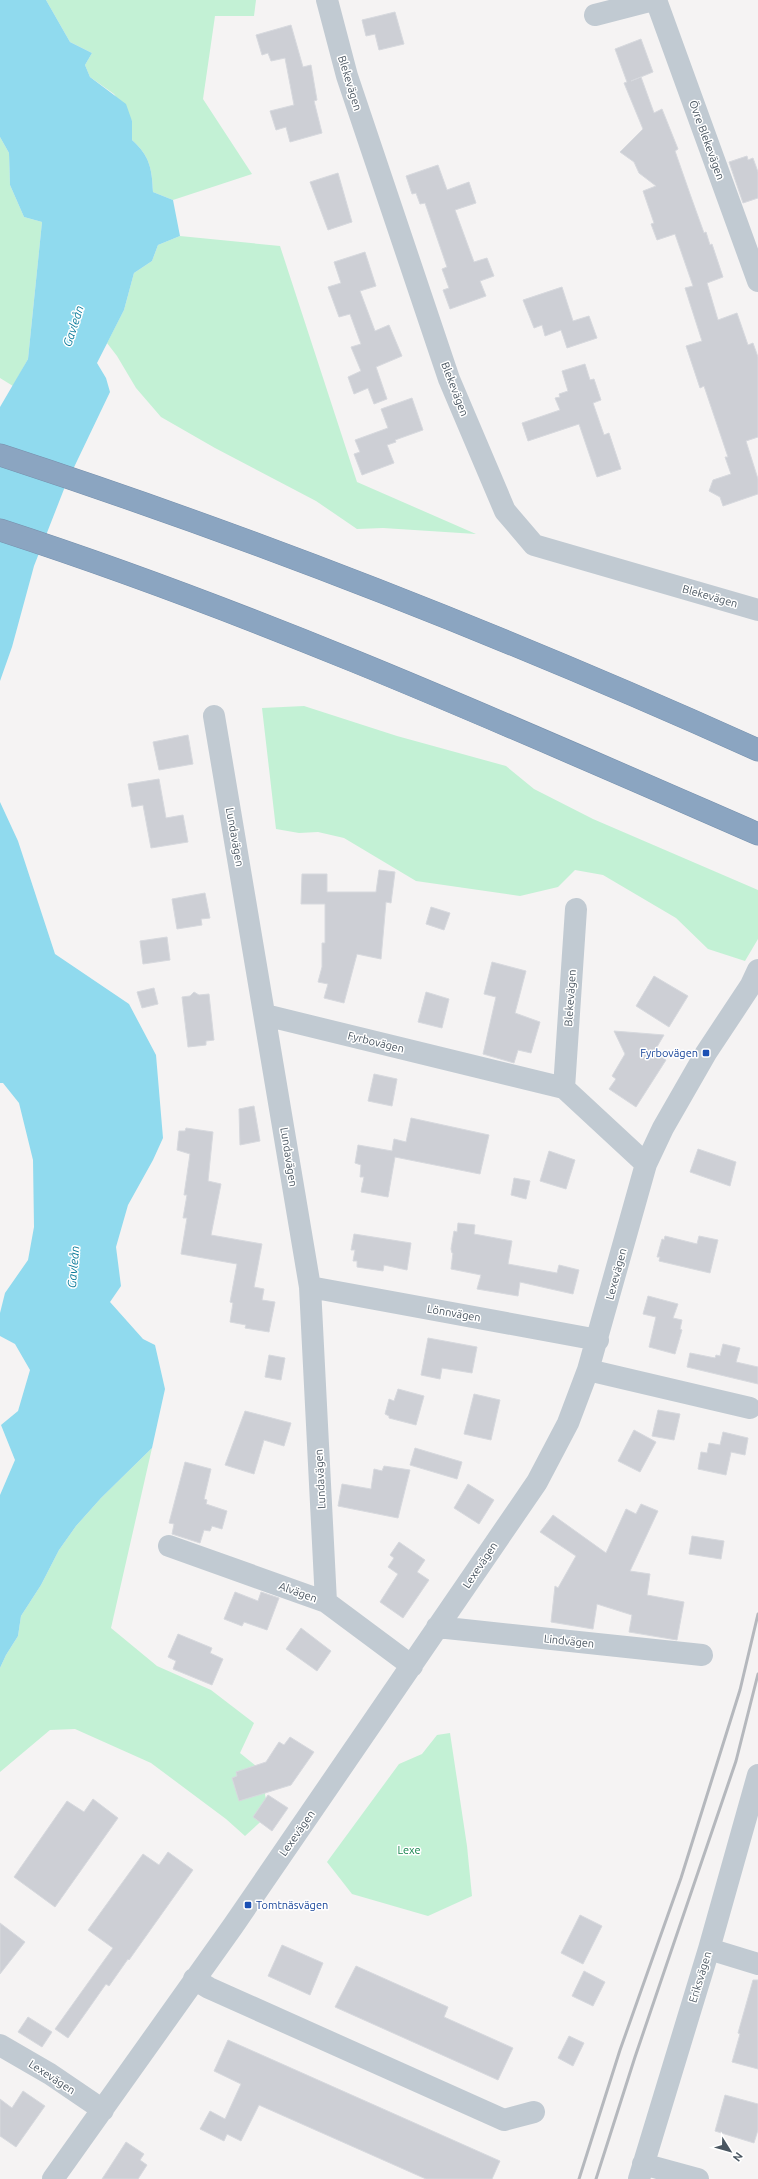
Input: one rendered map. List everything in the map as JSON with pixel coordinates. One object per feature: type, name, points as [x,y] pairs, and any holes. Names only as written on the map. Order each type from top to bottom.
[{"type":"highway","points":[[0,455],[98,487],[246,539],[398,599],[664,708],[758,750]]},
{"type":"highway","points":[[0,530],[69,552],[224,608],[369,666],[758,834]]},
{"type":"street","name":"Blekevägen","points":[[327,0],[347,76],[449,379],[505,511],[534,545],[758,610]]},
{"type":"street","points":[[595,15],[652,0]]},
{"type":"street","name":"Övre Blekevägen","points":[[656,0],[758,281]]},
{"type":"street","name":"Lundavägen","points":[[214,716],[310,1287],[326,1602]]},
{"type":"street","name":"Blekevägen","points":[[564,1088],[576,909]]},
{"type":"street","name":"Lexevägen","points":[[53,2179],[237,1920],[412,1666],[536,1482],[568,1423],[588,1370],[598,1340],[646,1164],[663,1128],[706,1053],[751,985],[758,970]]},
{"type":"street","name":"Fyrbovägen","points":[[265,1015],[564,1088],[646,1164]]},
{"type":"street","name":"Lönnvägen","points":[[310,1287],[598,1340]]},
{"type":"street","points":[[588,1370],[750,1408]]},
{"type":"street","name":"Alvägen","points":[[169,1546],[326,1602],[412,1666]]},
{"type":"street","name":"Lindvägen","points":[[437,1627],[702,1655]]},
{"type":"street","name":"Eriksvägen","points":[[641,2172],[709,1948],[758,1775]]},
{"type":"street","points":[[709,1948],[758,1964]]},
{"type":"street","points":[[194,1979],[209,1988],[504,2120],[534,2112]]},
{"type":"street","name":"Lexevägen","points":[[0,2045],[50,2074],[103,2110]]},
{"type":"street","points":[[641,2172],[698,2179]]},
{"type":"green space","points":[[46,0],[256,0],[254,16],[215,16],[203,99],[252,174],[173,200],[153,192],[149,163],[143,152],[132,140],[132,121],[114,94],[90,77],[85,65],[92,53],[70,42]]},
{"type":"green space","points":[[0,137],[9,153],[10,185],[24,217],[42,222],[28,359],[13,386],[0,378]]},
{"type":"green space","points":[[180,236],[280,246],[357,482],[476,534],[383,528],[357,529],[316,501],[215,448],[161,417],[136,388],[117,356],[107,343],[124,310],[134,273],[152,261],[158,245]]},
{"type":"green space","points":[[304,706],[397,736],[506,766],[534,789],[593,819],[758,890],[758,939],[745,961],[708,949],[676,918],[603,875],[575,870],[558,887],[520,896],[416,881],[344,838],[318,832],[299,833],[276,829],[262,708]]},
{"type":"green space","points":[[152,1448],[111,1628],[157,1666],[211,1690],[254,1723],[240,1753],[267,1775],[265,1795],[270,1813],[245,1836],[226,1819],[151,1763],[75,1729],[50,1730],[0,1772],[0,1668],[18,1636],[21,1616],[41,1585],[59,1550],[76,1526],[101,1498]]},
{"type":"green space","name":"Lexe","points":[[450,1733],[467,1846],[472,1896],[428,1916],[352,1894],[327,1862],[399,1764],[422,1754],[437,1735]]},
{"type":"water","name":"Gavleån","points":[[0,0],[46,0],[70,42],[92,53],[85,65],[90,77],[126,104],[132,121],[132,140],[143,152],[149,163],[153,192],[173,200],[180,236],[158,245],[152,261],[134,273],[124,310],[97,363],[106,378],[110,392],[66,484],[34,566],[12,647],[0,681],[0,407],[28,359],[42,222],[24,217],[10,185],[9,153],[0,137]]},
{"type":"water","name":"Gavleån","points":[[0,802],[18,841],[55,954],[129,1004],[156,1055],[163,1138],[153,1160],[128,1205],[116,1247],[121,1286],[110,1302],[143,1339],[155,1345],[165,1389],[152,1448],[101,1498],[76,1526],[59,1550],[41,1585],[21,1616],[18,1636],[0,1668],[0,1495],[15,1460],[1,1425],[18,1411],[30,1370],[15,1344],[0,1336],[0,1313],[5,1293],[28,1260],[34,1227],[33,1160],[19,1103],[3,1083],[0,1083]]},
{"type":"building","points":[[395,12],[404,44],[379,50],[375,34],[366,36],[362,20]]},
{"type":"building","points":[[291,25],[303,67],[311,65],[317,100],[314,101],[322,133],[290,142],[286,127],[276,130],[270,111],[294,105],[285,58],[271,61],[268,53],[262,55],[256,35]]},
{"type":"building","points":[[641,39],[653,72],[631,81],[641,77],[654,113],[662,109],[678,149],[675,151],[690,194],[704,233],[706,232],[710,245],[712,244],[723,277],[707,283],[718,320],[737,313],[748,345],[753,343],[758,357],[758,437],[746,441],[758,479],[758,494],[723,506],[720,497],[709,491],[713,480],[731,474],[725,457],[728,457],[704,386],[700,388],[686,346],[702,341],[685,288],[693,286],[675,234],[657,240],[651,224],[654,223],[643,191],[656,186],[639,173],[634,162],[620,152],[643,129],[624,83],[627,82],[615,49]]},
{"type":"building","points":[[747,156],[748,160],[753,158],[758,172],[758,198],[743,203],[729,162]]},
{"type":"building","points":[[438,165],[447,190],[469,182],[476,203],[455,210],[474,262],[487,258],[494,276],[480,281],[486,296],[450,309],[443,290],[449,288],[442,269],[447,267],[425,203],[420,204],[416,193],[412,194],[406,176]]},
{"type":"building","points":[[338,173],[352,222],[328,230],[310,182]]},
{"type":"building","points":[[365,252],[376,286],[360,291],[375,331],[389,325],[402,356],[376,367],[387,399],[374,404],[368,388],[354,394],[348,377],[361,371],[351,347],[361,344],[350,314],[339,317],[328,287],[341,283],[334,262]]},
{"type":"building","points":[[562,287],[573,321],[589,316],[597,338],[567,348],[561,330],[545,336],[542,325],[534,328],[523,300]]},
{"type":"building","points":[[585,364],[590,380],[594,379],[601,400],[593,403],[604,435],[609,433],[621,469],[597,477],[579,424],[528,441],[522,423],[560,410],[555,398],[560,397],[559,394],[568,391],[562,371]]},
{"type":"building","points":[[412,398],[423,430],[395,440],[396,442],[387,445],[394,463],[362,475],[354,454],[360,452],[355,440],[388,428],[381,409]]},
{"type":"building","points":[[188,735],[193,764],[159,770],[153,742]]},
{"type":"building","points":[[159,779],[166,818],[183,815],[188,842],[151,848],[143,805],[132,807],[128,784]]},
{"type":"building","points":[[379,870],[395,872],[391,903],[386,902],[381,959],[357,954],[344,1003],[324,998],[328,984],[318,982],[322,967],[322,943],[325,943],[325,904],[301,904],[302,874],[327,874],[327,892],[376,892]]},
{"type":"building","points":[[205,893],[210,918],[201,919],[202,925],[177,929],[172,899]]},
{"type":"building","points":[[431,907],[450,913],[444,930],[426,924]]},
{"type":"building","points":[[167,937],[170,960],[143,964],[140,941]]},
{"type":"building","points":[[492,962],[526,971],[515,1013],[540,1022],[531,1053],[518,1050],[514,1063],[483,1054],[496,997],[484,994]]},
{"type":"building","points":[[654,976],[688,996],[669,1027],[636,1006]]},
{"type":"building","points":[[154,988],[158,1004],[142,1008],[137,992]]},
{"type":"building","points":[[194,992],[199,995],[209,994],[214,1040],[206,1041],[206,1045],[188,1047],[182,997],[190,996]]},
{"type":"building","points":[[426,992],[449,999],[442,1028],[418,1022]]},
{"type":"building","points":[[614,1031],[664,1035],[654,1052],[666,1060],[636,1107],[609,1089],[616,1079],[612,1076],[625,1054]]},
{"type":"building","points":[[374,1074],[397,1079],[392,1106],[368,1101]]},
{"type":"building","points":[[254,1106],[260,1141],[240,1145],[239,1109]]},
{"type":"building","points":[[411,1118],[489,1135],[480,1174],[395,1157],[388,1197],[361,1192],[364,1177],[360,1177],[361,1165],[355,1163],[358,1145],[392,1151],[394,1139],[406,1142]]},
{"type":"building","points":[[186,1128],[213,1132],[208,1181],[221,1184],[211,1235],[262,1244],[254,1287],[264,1289],[262,1300],[275,1302],[269,1332],[245,1328],[246,1325],[230,1322],[233,1303],[230,1302],[237,1264],[181,1254],[187,1218],[183,1218],[187,1195],[184,1195],[190,1154],[177,1150],[179,1131],[185,1131]]},
{"type":"building","points":[[698,1149],[736,1162],[730,1186],[690,1172]]},
{"type":"building","points":[[549,1151],[575,1160],[566,1189],[540,1181]]},
{"type":"building","points":[[514,1178],[530,1181],[526,1199],[511,1195]]},
{"type":"building","points":[[458,1223],[475,1225],[474,1234],[512,1241],[508,1264],[557,1273],[559,1265],[579,1270],[573,1294],[520,1282],[518,1296],[477,1289],[481,1275],[451,1269],[453,1253],[451,1249],[454,1231],[457,1232]]},
{"type":"building","points":[[354,1234],[411,1243],[407,1270],[384,1265],[383,1271],[357,1267],[357,1261],[353,1261],[355,1250],[351,1250]]},
{"type":"building","points":[[665,1236],[697,1244],[699,1236],[718,1240],[710,1273],[659,1261],[660,1257],[657,1257],[662,1239],[664,1240]]},
{"type":"building","points":[[648,1296],[678,1304],[673,1318],[682,1320],[680,1329],[682,1330],[675,1354],[649,1347],[656,1317],[643,1314]]},
{"type":"building","points":[[428,1338],[477,1347],[472,1373],[442,1368],[440,1379],[421,1375]]},
{"type":"building","points":[[723,1344],[740,1348],[736,1362],[758,1367],[758,1384],[687,1367],[690,1353],[715,1358],[716,1355],[720,1356]]},
{"type":"building","points":[[269,1355],[285,1358],[281,1380],[265,1377]]},
{"type":"building","points":[[398,1389],[424,1396],[416,1425],[389,1418],[389,1416],[385,1414],[389,1399],[394,1401]]},
{"type":"building","points":[[474,1394],[500,1400],[491,1440],[464,1434]]},
{"type":"building","points":[[658,1410],[680,1414],[674,1440],[652,1436]]},
{"type":"building","points":[[245,1411],[291,1423],[284,1446],[264,1440],[254,1474],[225,1465]]},
{"type":"building","points":[[634,1430],[656,1442],[640,1472],[618,1461]]},
{"type":"building","points":[[723,1432],[748,1438],[745,1455],[731,1452],[726,1475],[698,1469],[701,1452],[707,1453],[709,1443],[720,1445]]},
{"type":"building","points":[[415,1448],[462,1462],[457,1479],[410,1465]]},
{"type":"building","points":[[185,1462],[211,1469],[204,1499],[207,1500],[206,1504],[227,1511],[222,1529],[212,1526],[210,1531],[204,1530],[200,1543],[172,1534],[174,1524],[169,1523]]},
{"type":"building","points":[[384,1466],[410,1470],[398,1518],[338,1506],[342,1484],[371,1489],[374,1469],[382,1471]]},
{"type":"building","points":[[468,1484],[494,1500],[479,1524],[454,1508]]},
{"type":"building","points":[[641,1504],[658,1511],[630,1571],[650,1574],[647,1595],[684,1602],[677,1640],[629,1632],[632,1615],[597,1604],[593,1629],[551,1622],[555,1586],[558,1588],[576,1556],[540,1532],[553,1515],[606,1553],[626,1509],[636,1514]]},
{"type":"building","points":[[692,1536],[724,1541],[721,1559],[689,1554]]},
{"type":"building","points":[[399,1542],[425,1560],[417,1572],[429,1580],[403,1618],[380,1602],[398,1574],[388,1567],[394,1558],[390,1555]]},
{"type":"building","points":[[235,1592],[258,1601],[261,1592],[279,1598],[267,1630],[244,1622],[242,1626],[224,1619]]},
{"type":"building","points":[[301,1628],[331,1651],[317,1671],[286,1649]]},
{"type":"building","points":[[178,1634],[212,1648],[210,1653],[223,1659],[212,1685],[173,1669],[176,1661],[168,1657]]},
{"type":"building","points":[[290,1737],[314,1752],[291,1785],[239,1801],[232,1778],[237,1776],[236,1772],[266,1762],[279,1742],[284,1745]]},
{"type":"building","points":[[268,1795],[288,1808],[272,1831],[253,1817]]},
{"type":"building","points":[[93,1799],[118,1818],[55,1907],[14,1877],[67,1801],[84,1812]]},
{"type":"building","points":[[168,1852],[193,1870],[129,1960],[128,1959],[109,1986],[106,1984],[68,2038],[55,2029],[113,1948],[88,1930],[143,1854],[159,1865]]},
{"type":"building","points":[[580,1915],[602,1926],[583,1964],[561,1953]]},
{"type":"building","points":[[0,1923],[25,1942],[0,1974]]},
{"type":"building","points":[[282,1945],[323,1963],[310,1995],[268,1976]]},
{"type":"building","points":[[356,1966],[448,2007],[444,2017],[513,2048],[498,2080],[335,2007]]},
{"type":"building","points":[[584,1971],[605,1982],[593,2006],[572,1996]]},
{"type":"building","points":[[753,1980],[758,1980],[758,2069],[732,2062],[740,2034],[738,2033]]},
{"type":"building","points":[[28,2017],[52,2032],[42,2047],[18,2032]]},
{"type":"building","points":[[569,2036],[584,2043],[573,2066],[558,2058]]},
{"type":"building","points":[[228,2040],[500,2161],[492,2179],[426,2179],[259,2105],[241,2141],[227,2134],[224,2141],[200,2129],[210,2111],[225,2119],[241,2084],[214,2071]]},
{"type":"building","points":[[23,2091],[45,2106],[16,2147],[0,2136],[0,2099],[12,2108]]},
{"type":"building","points":[[725,2095],[758,2104],[758,2130],[754,2143],[715,2131]]},
{"type":"building","points":[[126,2142],[144,2154],[140,2160],[147,2165],[138,2179],[102,2179]]},
{"type":"railway","points":[[579,2179],[620,2050],[681,1878],[740,1690],[758,1614]]},
{"type":"railway","points":[[596,2179],[635,2057],[736,1761],[758,1674]]},
{"type":"place","name":"Fyrbovägen","points":[[706,1053]]},
{"type":"place","name":"Tomtnäsvägen","points":[[248,1905]]}]
